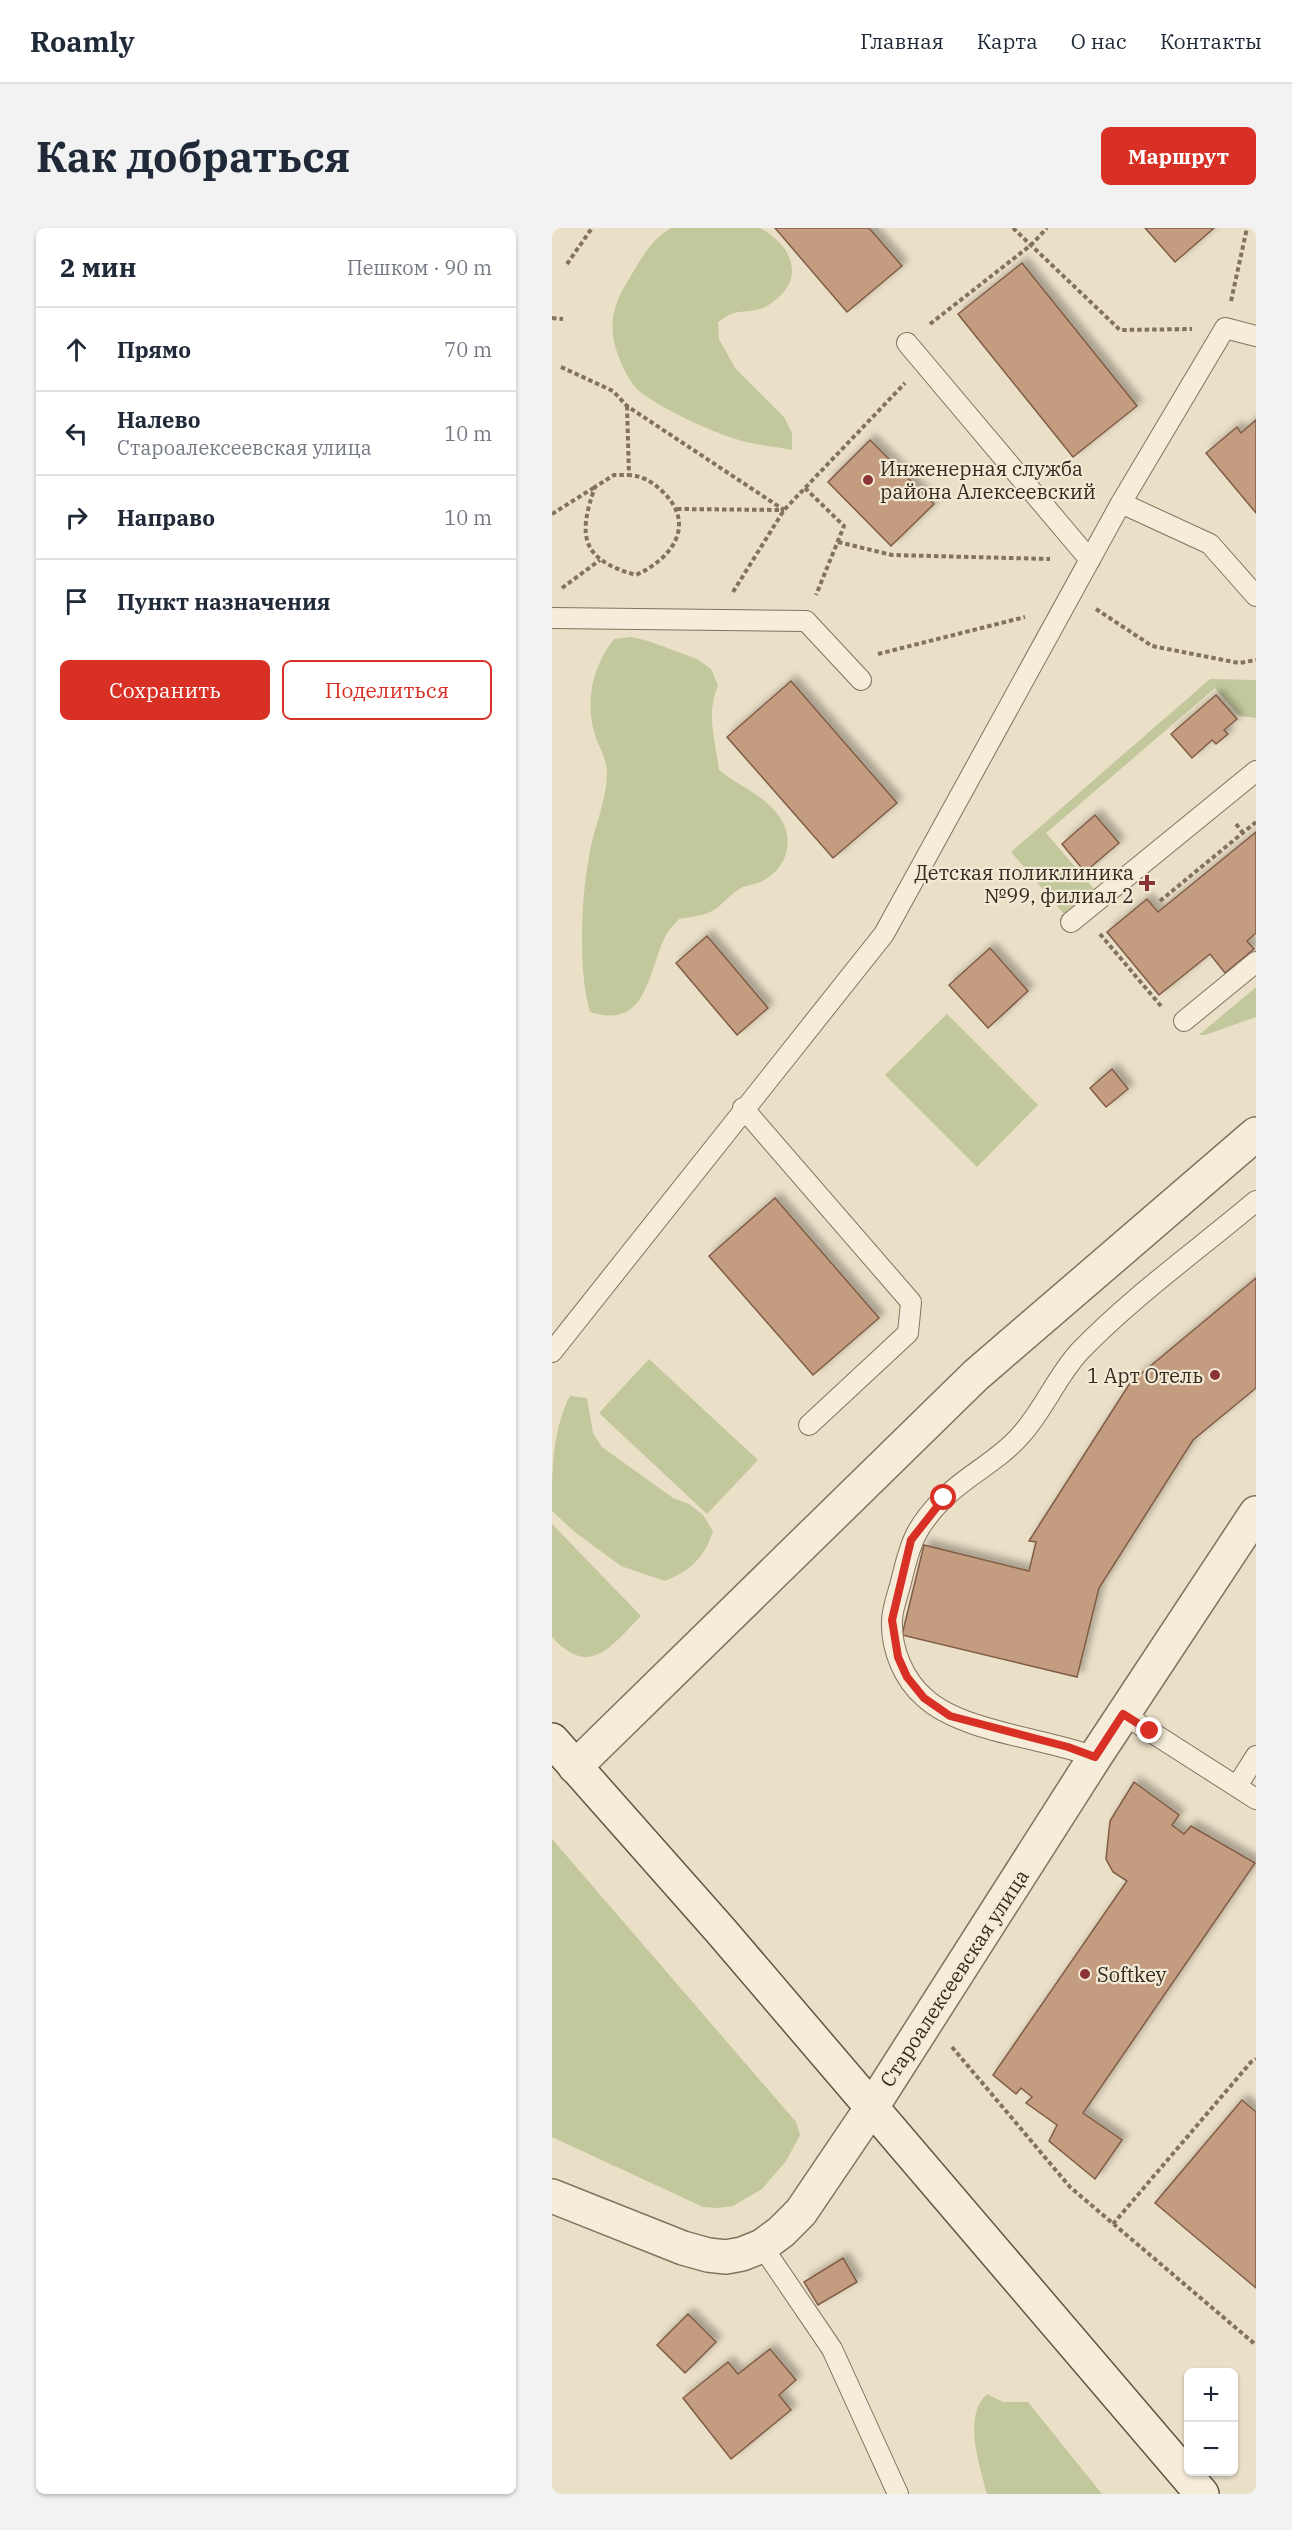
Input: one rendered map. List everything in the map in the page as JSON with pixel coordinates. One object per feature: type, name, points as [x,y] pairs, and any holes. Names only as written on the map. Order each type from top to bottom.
[{"type":"street","points":[[575,1767],[976,1375],[1256,1134]]},
{"type":"street","name":"Староалексеевская улица","points":[[552,2196],[683,2248],[708,2255],[726,2257],[742,2254],[762,2246],[781,2232],[801,2212],[872,2107],[1095,1757],[1256,1513]]},
{"type":"street","points":[[552,1740],[721,1931],[1202,2494]]},
{"type":"lane","points":[[552,1352],[743,1108],[884,934],[1121,503],[1225,328],[1256,336]]},
{"type":"lane","points":[[907,343],[1090,560]]},
{"type":"lane","points":[[1121,503],[1210,544],[1256,596]]},
{"type":"lane","points":[[552,618],[806,621],[861,680]]},
{"type":"lane","points":[[1076,917],[1256,771]]},
{"type":"lane","points":[[1184,1021],[1256,962]]},
{"type":"lane","points":[[743,1108],[910,1302],[908,1333],[809,1425]]},
{"type":"lane","points":[[1095,1757],[1068,1747],[964,1721],[938,1709],[914,1687],[898,1657],[892,1620],[911,1540],[944,1498],[1003,1453],[1028,1428],[1068,1365],[1092,1339],[1256,1201]]},
{"type":"lane","points":[[1123,1714],[1256,1798]]},
{"type":"lane","points":[[1237,1786],[1256,1756]]},
{"type":"lane","points":[[762,2246],[832,2349],[898,2494]]},
{"type":"path","points":[[567,264],[592,228]]},
{"type":"path","points":[[1012,228],[1120,330],[1225,328],[1247,228]]},
{"type":"path","points":[[907,343],[1031,245],[1047,228]]},
{"type":"path","points":[[552,318],[563,319]]},
{"type":"path","points":[[715,620],[784,510],[924,363]]},
{"type":"path","points":[[561,367],[613,391],[627,406],[784,510]]},
{"type":"path","points":[[627,406],[629,475]]},
{"type":"path","points":[[552,514],[614,475],[639,476],[656,485],[677,509],[679,524],[677,537],[670,551],[655,566],[636,575],[617,570],[600,560],[588,543],[584,526],[595,487]]},
{"type":"path","points":[[805,488],[844,526],[806,621]]},
{"type":"path","points":[[677,509],[784,510]]},
{"type":"path","points":[[838,542],[892,555],[1090,560]]},
{"type":"path","points":[[562,588],[600,560]]},
{"type":"path","points":[[845,662],[1068,600],[1152,646],[1239,663],[1256,660]]},
{"type":"path","points":[[1160,901],[1256,822]]},
{"type":"path","points":[[1236,824],[1243,833]]},
{"type":"path","points":[[1222,850],[1226,856]]},
{"type":"path","points":[[1076,917],[1163,1007],[1184,1021]]},
{"type":"path","points":[[948,2042],[1070,2187],[1256,2345]]},
{"type":"path","points":[[1113,2224],[1256,2059]]},
{"type":"green space","points":[[671,228],[760,228],[781,244],[787,254],[792,274],[789,285],[782,295],[766,307],[732,314],[718,322],[719,339],[735,368],[784,417],[792,433],[792,450],[740,440],[692,421],[646,396],[637,389],[627,375],[614,340],[615,308],[645,253],[663,233]]},
{"type":"green space","points":[[631,637],[697,659],[711,669],[718,685],[714,696],[712,717],[719,770],[774,810],[786,830],[788,840],[784,859],[771,876],[739,889],[710,912],[679,919],[667,933],[643,994],[635,1005],[624,1013],[609,1016],[590,1012],[582,956],[586,874],[605,794],[607,772],[605,759],[592,725],[591,699],[595,673],[606,650],[614,639]]},
{"type":"green space","points":[[1210,679],[1256,680],[1256,718],[1240,716],[1215,688],[1046,833],[1094,889],[1064,914],[1011,852]]},
{"type":"green space","points":[[1256,987],[1256,1017],[1205,1035],[1199,1035]]},
{"type":"green space","points":[[947,1014],[1038,1105],[977,1167],[885,1075]]},
{"type":"green space","points":[[649,1359],[758,1460],[707,1514],[599,1413]]},
{"type":"green space","points":[[570,1396],[587,1398],[593,1433],[602,1447],[673,1498],[689,1504],[703,1515],[713,1531],[710,1540],[701,1556],[682,1573],[665,1581],[621,1566],[576,1533],[552,1511],[556,1437]]},
{"type":"green space","points":[[552,1524],[641,1616],[620,1638],[600,1654],[589,1657],[578,1656],[552,1637]]},
{"type":"green space","points":[[552,1839],[796,2122],[800,2135],[786,2161],[762,2189],[733,2206],[703,2207],[552,2137]]},
{"type":"green space","points":[[987,2394],[1003,2402],[1028,2402],[1102,2494],[987,2494],[977,2456],[974,2428],[975,2415]]},
{"type":"building","points":[[775,228],[869,228],[902,266],[847,312]]},
{"type":"building","points":[[1145,228],[1214,228],[1175,262]]},
{"type":"building","points":[[1022,263],[1137,406],[1073,457],[958,314]]},
{"type":"building","points":[[1256,420],[1256,513],[1206,453],[1237,427],[1241,433]]},
{"type":"building","points":[[870,440],[934,504],[891,546],[828,482]]},
{"type":"building","points":[[791,681],[897,803],[833,858],[727,737]]},
{"type":"building","points":[[1216,695],[1237,719],[1224,730],[1228,734],[1216,744],[1212,740],[1192,758],[1171,734]]},
{"type":"building","points":[[1095,815],[1119,843],[1085,872],[1062,844]]},
{"type":"building","points":[[1256,832],[1256,933],[1247,941],[1254,949],[1225,973],[1210,954],[1159,995],[1107,932],[1147,899],[1158,912]]},
{"type":"building","points":[[707,936],[768,1008],[737,1035],[676,963]]},
{"type":"building","points":[[990,948],[1028,991],[988,1028],[949,985]]},
{"type":"building","points":[[1112,1069],[1128,1089],[1106,1107],[1090,1088]]},
{"type":"building","points":[[775,1198],[879,1318],[813,1375],[709,1256]]},
{"type":"building","points":[[1256,1278],[1256,1388],[1193,1440],[1099,1588],[1077,1677],[902,1635],[924,1545],[1029,1571],[1036,1542],[1029,1541],[1130,1383]]},
{"type":"building","points":[[1134,1782],[1179,1815],[1172,1825],[1184,1834],[1191,1826],[1255,1863],[1083,2113],[1122,2140],[1095,2179],[1049,2141],[1057,2125],[1026,2103],[1032,2097],[1021,2088],[1016,2094],[993,2075],[1127,1881],[1113,1872],[1106,1859],[1110,1821]]},
{"type":"building","points":[[1242,2100],[1256,2112],[1256,2288],[1155,2203]]},
{"type":"building","points":[[843,2258],[857,2282],[818,2305],[804,2282]]},
{"type":"building","points":[[688,2314],[716,2342],[685,2373],[657,2345]]},
{"type":"building","points":[[770,2349],[796,2380],[779,2395],[791,2410],[731,2459],[683,2398],[728,2362],[738,2374]]},
{"type":"place","name":"Инженерная служба района Алексеевский","points":[[868,480]]},
{"type":"place","name":"Детская поликлиника №99, филиал 2","points":[[1147,883]]},
{"type":"place","name":"1 Арт Отель","points":[[1215,1375]]},
{"type":"place","name":"Softkey","points":[[1085,1974]]},
{"type":"route","points":[[944,1498],[911,1540],[892,1620],[893,1640],[898,1657],[914,1687],[924,1698],[950,1716],[1068,1747],[1095,1757],[1123,1714],[1150,1731]]}]
